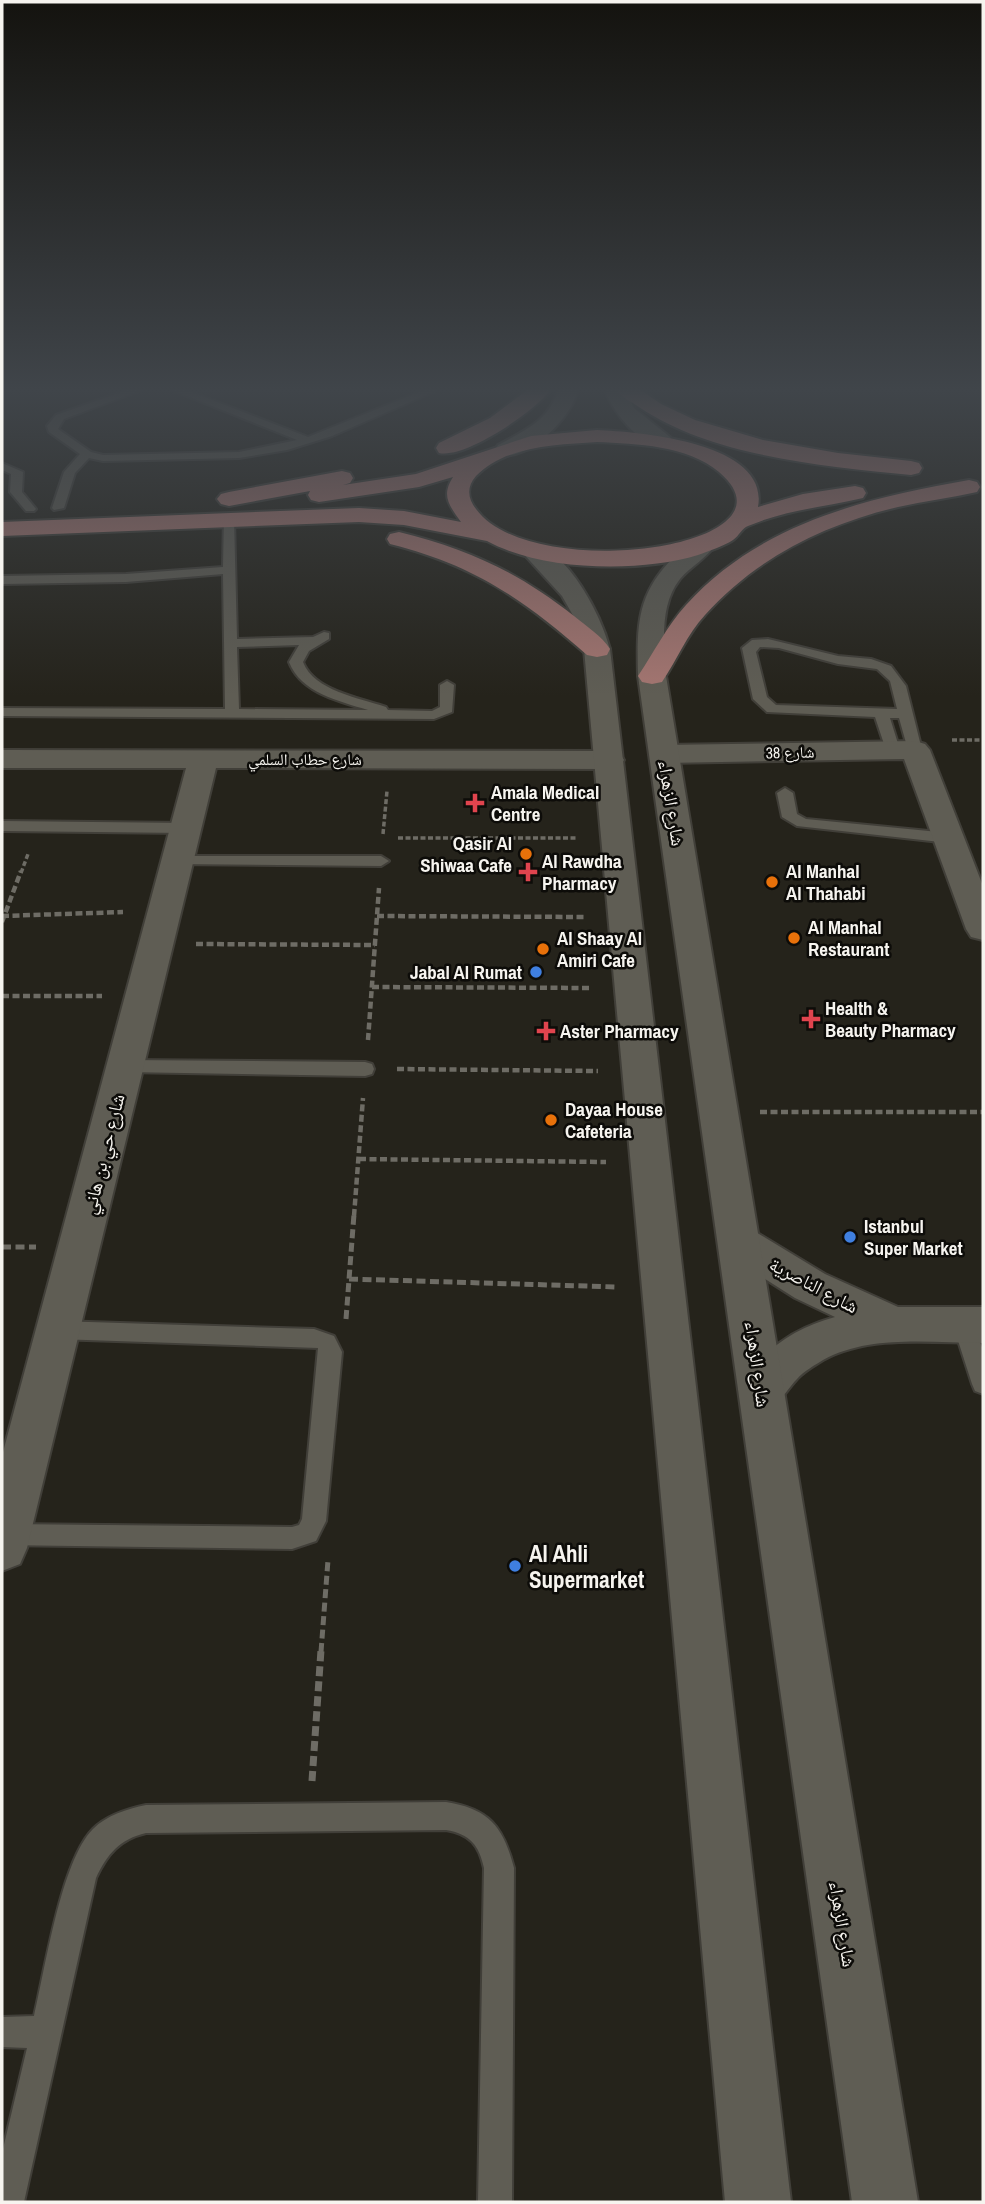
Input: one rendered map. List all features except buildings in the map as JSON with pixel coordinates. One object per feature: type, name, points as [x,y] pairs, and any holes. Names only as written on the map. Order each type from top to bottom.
[{"type":"main road","points":[[224,510],[300,491]]},
{"type":"main road","points":[[2,529],[224,510],[357,491]]},
{"type":"main road","points":[[458,491],[461,509],[471,522],[489,534]]},
{"type":"main road","points":[[742,520],[748,505],[747,491]]},
{"type":"main road","points":[[259,518],[359,515],[404,518],[489,534],[532,550],[603,559],[640,558],[674,553],[704,544],[727,533],[742,520],[771,509],[860,491]]},
{"type":"main road","points":[[652,676],[694,611],[722,582],[752,558],[786,537],[826,520],[920,491]]},
{"type":"main road","points":[[2,510],[224,510],[259,518],[365,531],[417,542],[464,557],[506,577],[541,601],[597,649]]},
{"type":"main road","name":"شارع الزهراء","points":[[704,544],[680,563],[662,584],[652,608],[652,676],[886,2202]]},
{"type":"main road","points":[[532,550],[570,586],[583,605],[593,626],[597,649],[758,2202]]},
{"type":"main road","points":[[904,750],[948,838],[983,929]]},
{"type":"main road","name":"شارع 38","points":[[664,754],[904,750]]},
{"type":"main road","name":"شارع حطاب السلمي","points":[[2,759],[609,760]]},
{"type":"main road","name":"شارع حي بن هاني","points":[[3,1541],[203,759]]},
{"type":"main road","name":"شارع الناصرية","points":[[739,1242],[810,1286],[892,1324]]},
{"type":"main road","name":"شارع الناصرية","points":[[763,1390],[784,1362],[815,1342],[852,1329],[892,1324],[974,1325]]},
{"type":"lane","points":[[16,491],[30,509]]},
{"type":"lane","points":[[58,508],[64,491]]},
{"type":"lane","points":[[224,510],[229,570],[232,714]]},
{"type":"lane","points":[[2,580],[127,578],[229,570]]},
{"type":"lane","points":[[231,643],[320,638],[299,655],[296,662],[301,676],[318,686],[394,714]]},
{"type":"lane","points":[[904,750],[905,714],[895,678],[884,667],[862,661],[820,657],[770,643],[757,643],[749,648],[760,699],[766,706],[787,712],[905,714]]},
{"type":"lane","points":[[2,712],[442,713],[448,705],[447,685]]},
{"type":"lane","points":[[881,713],[904,750]]},
{"type":"lane","points":[[785,793],[790,817],[803,823],[948,838]]},
{"type":"lane","points":[[2,826],[39,827],[181,844],[381,861]]},
{"type":"lane","points":[[125,1066],[365,1069]]},
{"type":"lane","points":[[974,1325],[983,1384]]},
{"type":"lane","points":[[3,1541],[292,1538],[307,1533],[314,1521],[331,1352],[326,1342],[314,1338],[57,1330]]},
{"type":"lane","points":[[7,2202],[81,1878],[90,1855],[105,1836],[124,1823],[146,1818],[446,1816],[466,1819],[483,1830],[495,1847],[499,1868],[495,2202]]},
{"type":"lane","points":[[2,2032],[46,2032]]},
{"type":"path","points":[[2,922],[39,827]]},
{"type":"path","points":[[397,838],[617,838]]},
{"type":"path","points":[[3,916],[375,945]]},
{"type":"path","points":[[377,916],[625,918]]},
{"type":"path","points":[[372,987],[632,988]]},
{"type":"path","points":[[2,996],[143,996]]},
{"type":"path","points":[[365,1069],[641,1072]]},
{"type":"path","points":[[720,1112],[983,1112]]},
{"type":"path","points":[[359,1159],[650,1162]]},
{"type":"path","points":[[349,1279],[663,1289]]},
{"type":"path","points":[[309,1817],[328,1550],[314,1521]]},
{"type":"place","name":"Amala Medical Centre","points":[[475,803]]},
{"type":"place","name":"Qasir Al Shiwaa Cafe","points":[[526,854]]},
{"type":"place","name":"Al Rawdha Pharmacy","points":[[528,872]]},
{"type":"place","name":"Al Manhal Al Thahabi","points":[[772,882]]},
{"type":"place","name":"Al Manhal Restaurant","points":[[794,938]]},
{"type":"place","name":"Al Shaay Al Amiri Cafe","points":[[543,949]]},
{"type":"place","name":"Jabal Al Rumat","points":[[536,972]]},
{"type":"place","name":"Health & Beauty Pharmacy","points":[[811,1019]]},
{"type":"place","name":"Aster Pharmacy","points":[[546,1031]]},
{"type":"place","name":"Dayaa House Cafeteria","points":[[551,1120]]},
{"type":"place","name":"Istanbul Super Market","points":[[850,1237]]},
{"type":"place","name":"Al Ahli Supermarket","points":[[515,1566]]}]
